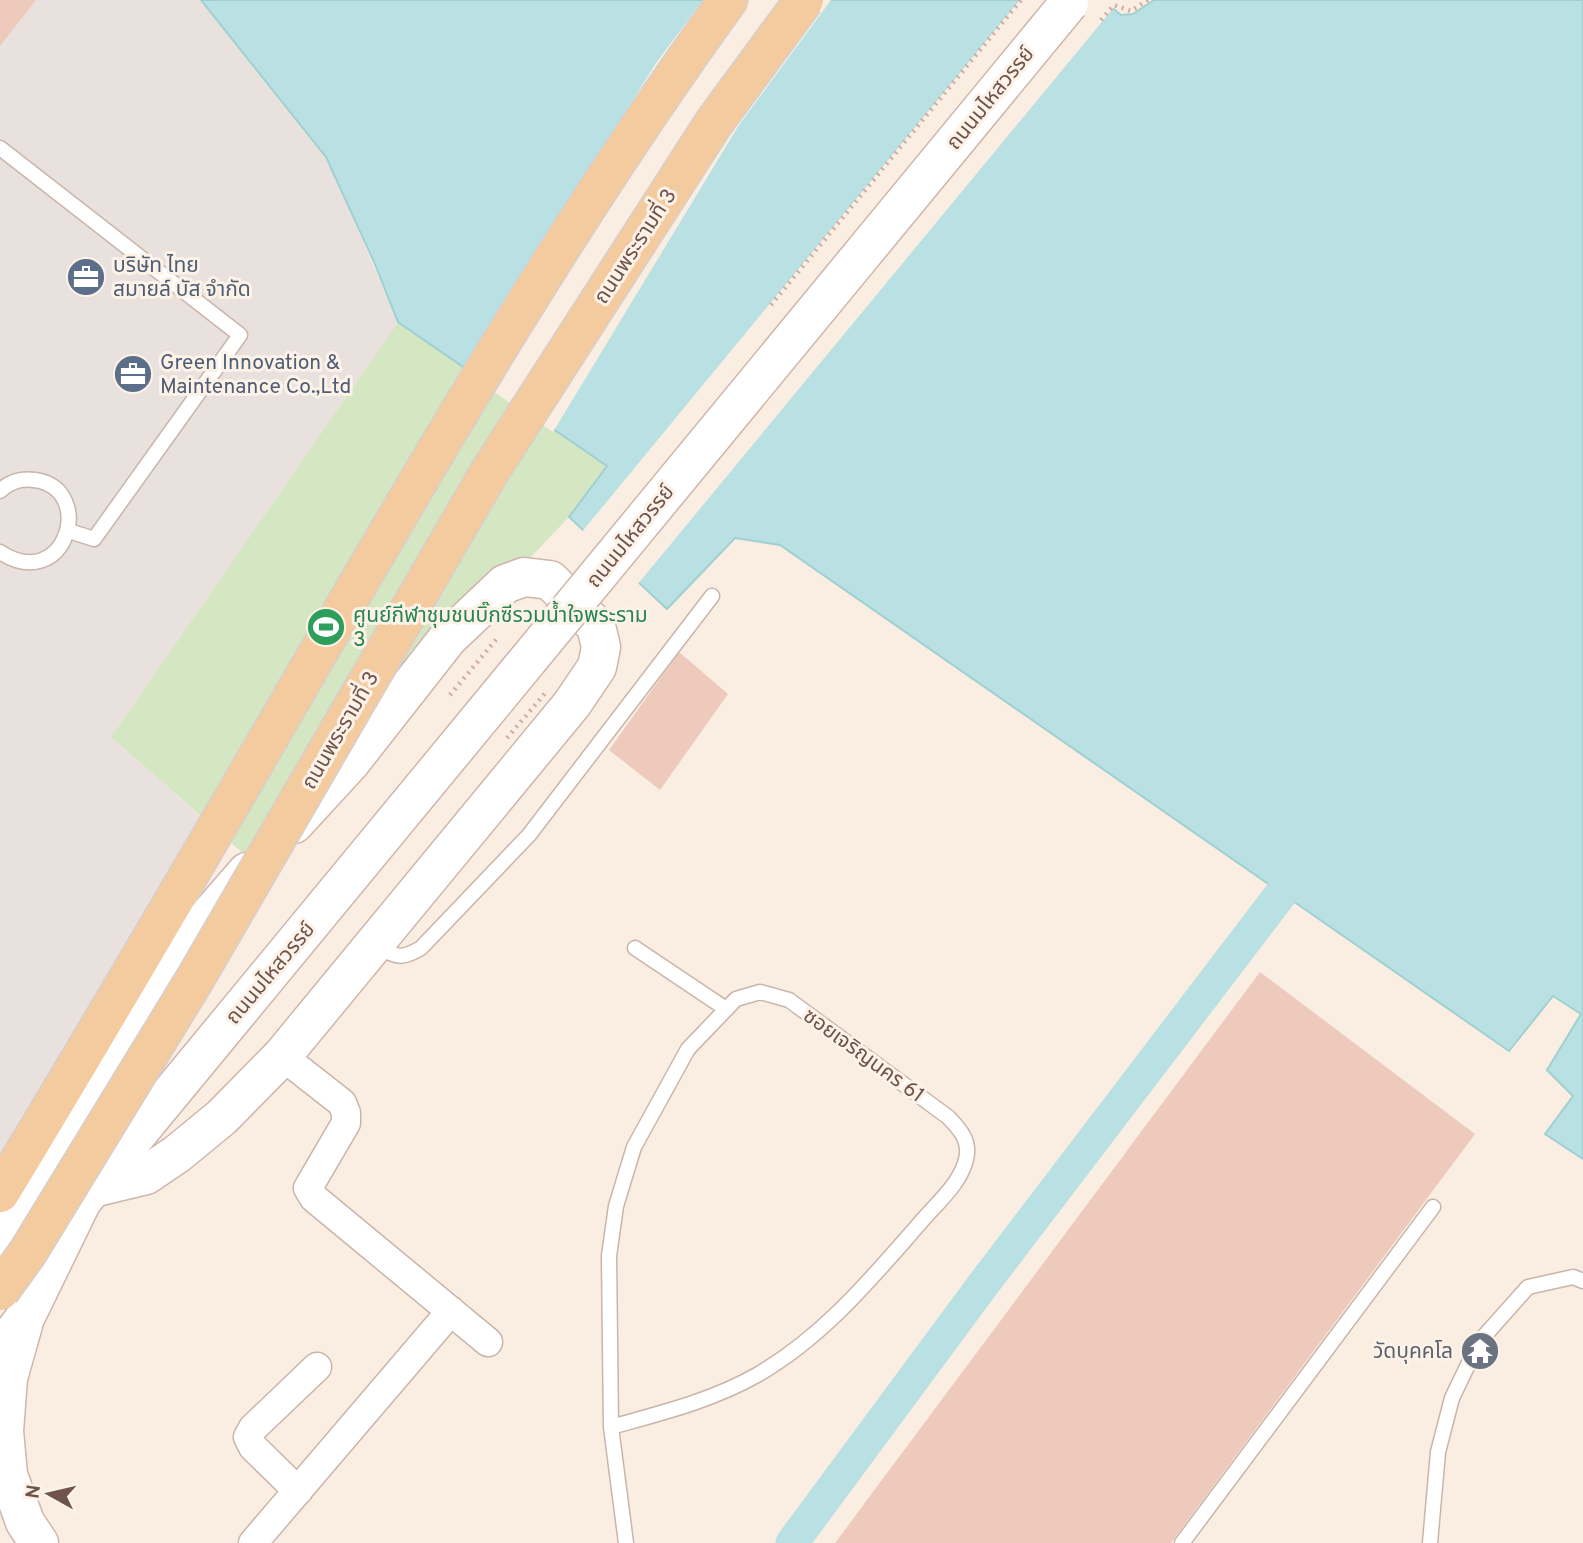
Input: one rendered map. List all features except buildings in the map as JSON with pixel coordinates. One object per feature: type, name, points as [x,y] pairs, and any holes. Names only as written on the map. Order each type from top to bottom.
[{"type":"main road","points":[[0,1194],[142,958],[441,439],[658,97],[728,0]]},
{"type":"main road","name":"ถนนพระรามที่ 3","points":[[13,1303],[28,1252],[195,979],[490,471],[713,124],[804,0]]},
{"type":"main road","name":"ถนนมไหสวรรย์","points":[[0,1351],[13,1303],[87,1195],[1071,0]]},
{"type":"main road","points":[[0,1249],[41,1181],[109,1056],[148,996],[197,929],[350,763],[448,638],[505,584],[524,577],[550,580],[596,626],[601,647],[597,667],[572,705],[282,1056],[222,1117],[177,1154],[146,1175],[87,1195]]},
{"type":"main road","name":"ถนนมไหสวรรย์","points":[[0,1257],[87,1195]]},
{"type":"main road","points":[[13,1303],[4,1431],[8,1475],[26,1522],[39,1543]]},
{"type":"street","points":[[282,1056],[342,1103],[346,1113],[346,1123],[308,1188],[314,1198],[488,1342]]},
{"type":"street","points":[[253,1543],[451,1311]]},
{"type":"street","points":[[298,1491],[253,1447],[248,1437],[253,1428],[317,1367]]},
{"type":"lane","points":[[0,148],[240,335],[94,539],[69,531]]},
{"type":"lane","points":[[0,552],[12,559],[40,561],[58,549],[69,531],[70,518],[67,506],[51,485],[26,479],[14,481],[1,488]]},
{"type":"lane","points":[[373,945],[399,958],[408,956],[430,939],[529,835],[712,596]]},
{"type":"lane","points":[[635,948],[726,1009]]},
{"type":"lane","name":"ซอยเจริญนคร 61","points":[[611,1427],[717,1396],[758,1375],[800,1347],[827,1325],[857,1294],[947,1192],[966,1163],[968,1150],[964,1133],[948,1117],[789,1000],[760,992],[736,999],[688,1049],[634,1147],[616,1206],[609,1256],[611,1427],[626,1543]]},
{"type":"lane","points":[[1182,1543],[1433,1207]]},
{"type":"lane","points":[[1430,1543],[1438,1452],[1452,1398],[1479,1342],[1528,1287],[1573,1277],[1583,1281]]},
{"type":"shaded area","points":[[0,0],[201,0],[326,157],[398,322],[111,737],[210,825],[0,1188]]},
{"type":"green space","name":"ศูนย์กีฬาชุมชนบิ๊กซีรวมน้ำใจพระราม 3","points":[[398,322],[608,466],[569,517],[246,856],[111,737]]},
{"type":"water","points":[[201,0],[1103,0],[1121,15],[1133,14],[1154,0],[1583,0],[1583,1159],[1545,1134],[1573,1096],[1547,1070],[1581,1014],[1553,996],[1509,1051],[780,545],[735,538],[667,609],[569,517],[607,466],[398,322],[326,157]]},
{"type":"pier","points":[[703,0],[831,0],[739,125],[553,432],[463,371],[656,63]]},
{"type":"pier","points":[[1020,0],[1108,0],[1115,6],[637,585],[581,533]]},
{"type":"waterway","points":[[792,1543],[982,1286],[1309,857]]},
{"type":"place","name":"บริษัท ไทย สมายล์ บัส จำกัด","points":[[86,277]]},
{"type":"place","name":"Green Innovation & Maintenance Co.,Ltd","points":[[133,374]]},
{"type":"place","name":"ศูนย์กีฬาชุมชนบิ๊กซีรวมน้ำใจพระราม 3","points":[[326,627]]},
{"type":"place","name":"วัดบุคคโล","points":[[1480,1351]]}]
